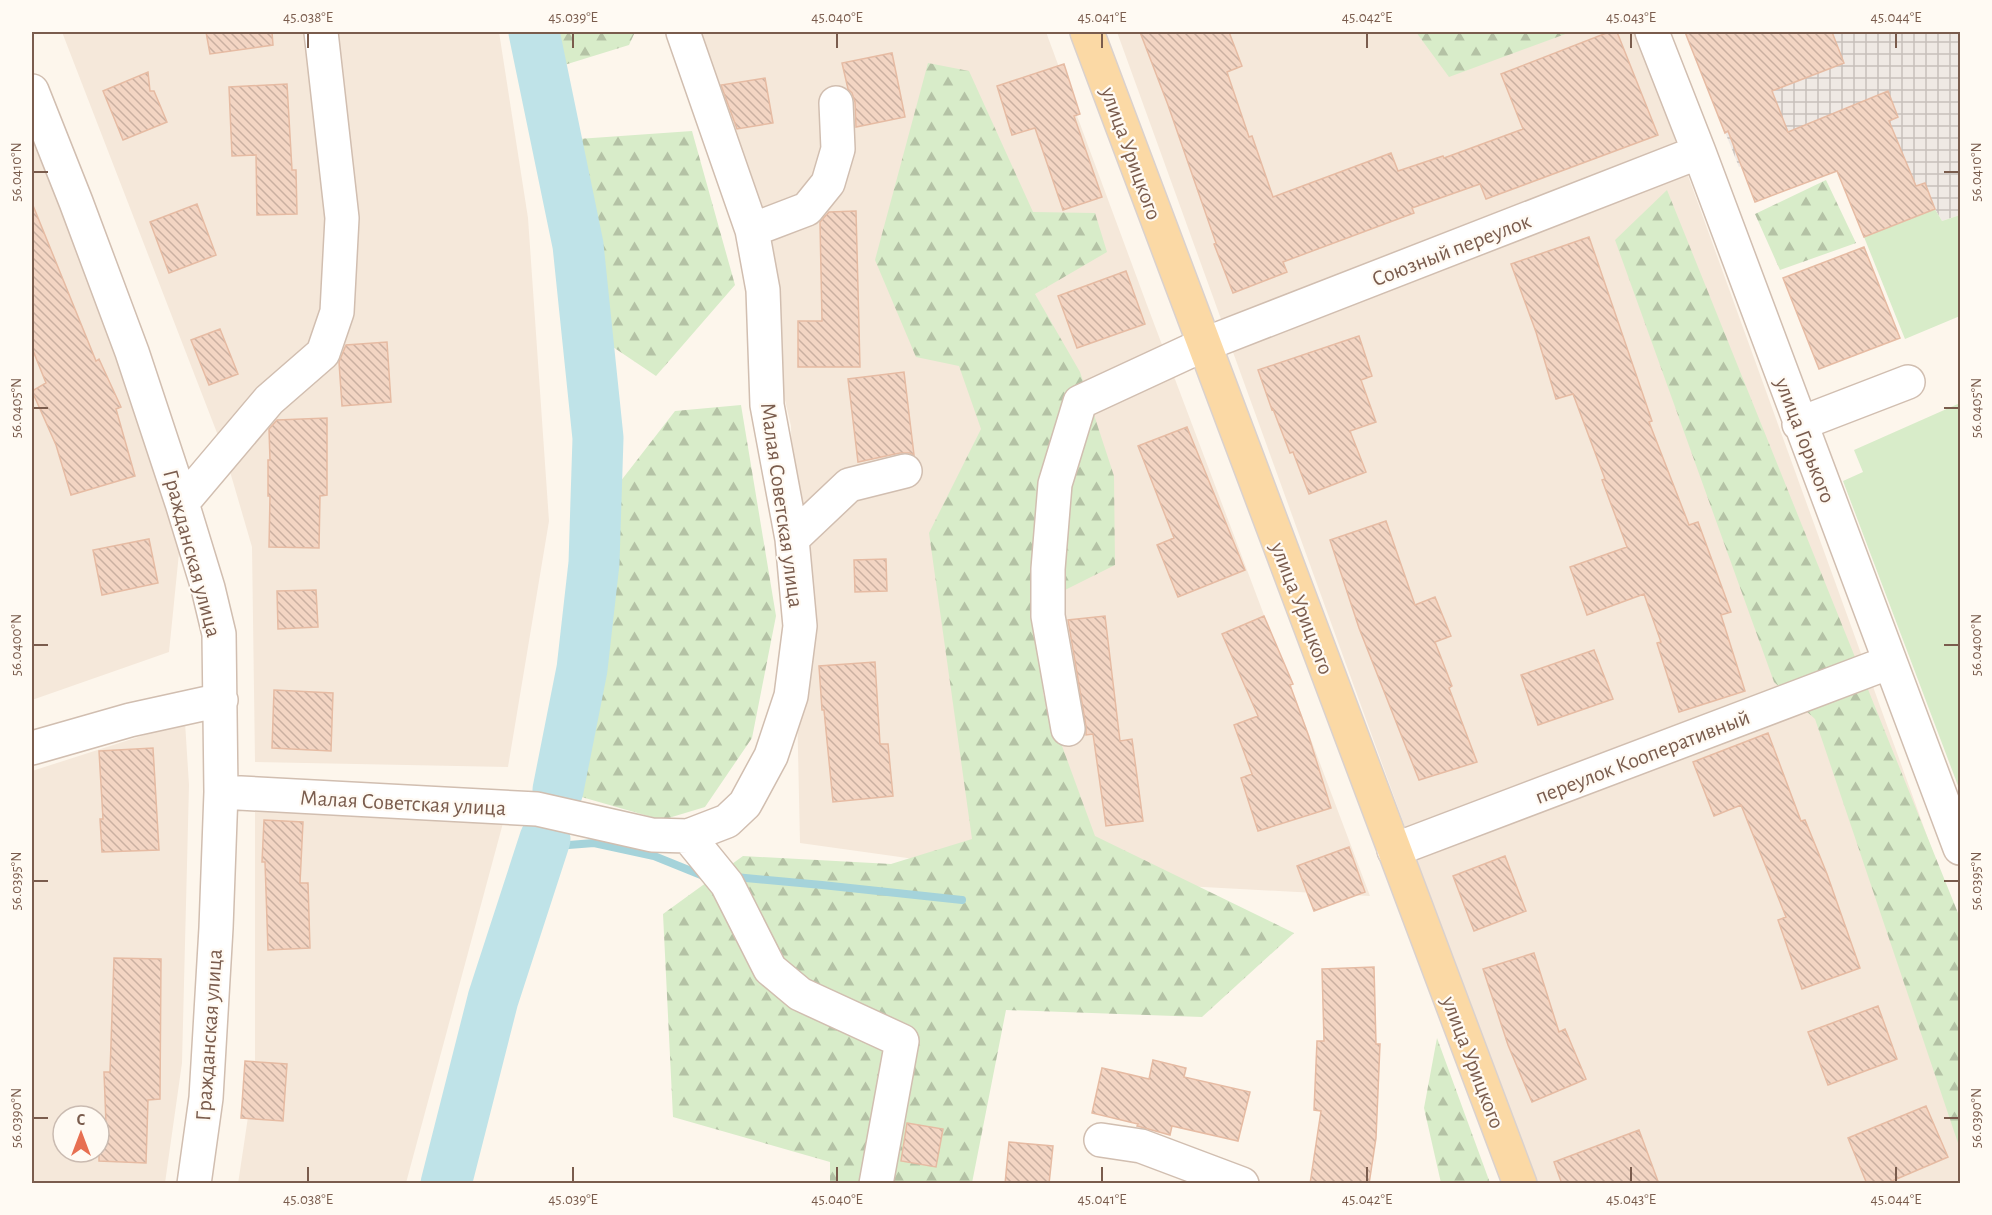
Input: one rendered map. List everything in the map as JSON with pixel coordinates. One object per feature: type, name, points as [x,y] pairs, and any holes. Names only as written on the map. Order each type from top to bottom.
[{"type":"main road","name":"улица Урицкого","points":[[1087,32],[1520,1184]]},
{"type":"street","points":[[182,502],[269,400],[323,353],[337,312],[342,218],[321,32]]},
{"type":"street","name":"Малая Советская улица","points":[[221,792],[537,809],[652,835],[688,836],[728,821],[745,804],[771,756],[791,696],[800,626],[792,539],[767,405],[763,290],[752,230],[683,32]]},
{"type":"street","name":"улица Горького","points":[[1652,32],[1960,848]]},
{"type":"street","name":"Гражданская улица","points":[[32,91],[132,352],[182,502],[208,588],[219,634],[221,792],[216,928],[206,1098],[194,1184]]},
{"type":"street","points":[[752,230],[807,209],[828,183],[838,149],[836,103]]},
{"type":"street","name":"Союзный переулок","points":[[1068,729],[1048,616],[1048,569],[1055,484],[1080,402],[1203,345],[1699,152]]},
{"type":"street","points":[[1800,424],[1908,382]]},
{"type":"street","points":[[792,539],[849,485],[905,471]]},
{"type":"street","name":"переулок Кооперативный","points":[[1394,850],[1890,662]]},
{"type":"street","points":[[32,748],[130,720],[221,700]]},
{"type":"street","points":[[688,836],[727,884],[770,969],[800,994],[902,1041],[876,1184]]},
{"type":"street","points":[[1101,1140],[1141,1146],[1242,1184]]},
{"type":"shaded area","points":[[62,32],[499,32],[528,218],[549,521],[508,767],[255,762],[252,547],[224,451]]},
{"type":"shaded area","points":[[699,32],[1046,32],[1370,896],[1057,879],[800,843],[791,426]]},
{"type":"shaded area","points":[[1117,32],[1636,32],[1960,927],[1960,1183],[1534,1183]]},
{"type":"shaded area","points":[[1685,32],[1960,32],[1960,215],[1942,221],[1935,209],[1864,237],[1822,133],[1739,167]]},
{"type":"shaded area","points":[[32,140],[122,356],[179,553],[169,652],[32,700]]},
{"type":"shaded area","points":[[185,722],[189,785],[182,1063],[165,1183],[32,1183],[32,771]]},
{"type":"shaded area","points":[[255,809],[503,823],[406,1183],[238,1184],[255,1070]]},
{"type":"green space","points":[[555,32],[635,32],[629,45],[561,66]]},
{"type":"green space","points":[[1416,32],[1571,32],[1449,77]]},
{"type":"green space","points":[[928,63],[969,71],[1033,212],[1095,213],[1107,252],[1035,294],[1080,372],[1114,476],[1115,565],[1061,592],[1043,694],[1095,836],[1294,933],[1202,1017],[1006,1010],[972,1183],[830,1184],[830,1162],[673,1117],[663,914],[743,856],[891,864],[972,839],[929,533],[981,429],[959,366],[916,357],[875,260]]},
{"type":"green space","points":[[692,131],[735,285],[656,376],[613,347],[578,139]]},
{"type":"green space","points":[[1826,180],[1856,243],[1780,270],[1755,214]]},
{"type":"green space","points":[[1667,190],[1960,918],[1960,1149],[1815,719],[1774,682],[1615,240]]},
{"type":"green space","points":[[1935,209],[1942,221],[1960,215],[1960,316],[1905,339],[1864,237]]},
{"type":"green space","points":[[1960,403],[1960,791],[1843,481],[1863,472],[1854,450]]},
{"type":"green space","points":[[741,405],[776,616],[752,738],[705,807],[662,820],[578,796],[609,617],[620,482],[675,411]]},
{"type":"green space","points":[[1437,1038],[1490,1183],[1441,1183],[1424,1108]]},
{"type":"building","points":[[206,32],[272,32],[273,45],[210,54]]},
{"type":"building","points":[[1140,32],[1229,32],[1242,66],[1227,72],[1249,137],[1252,136],[1273,197],[1391,153],[1398,171],[1443,156],[1444,158],[1523,129],[1501,74],[1609,32],[1617,32],[1658,135],[1486,199],[1480,184],[1412,208],[1414,213],[1283,262],[1287,272],[1233,293],[1214,244],[1216,243],[1168,105]]},
{"type":"building","points":[[1685,32],[1832,32],[1844,63],[1772,91],[1788,132],[1888,91],[1898,117],[1889,121],[1916,186],[1925,183],[1935,209],[1864,237],[1837,171],[1755,202],[1728,131],[1725,133]]},
{"type":"building","points":[[892,53],[905,117],[856,127],[855,102],[848,89],[842,63]]},
{"type":"building","points":[[1064,64],[1080,114],[1074,116],[1102,197],[1063,210],[1035,128],[1012,135],[997,86]]},
{"type":"building","points":[[148,72],[150,91],[154,91],[167,122],[123,140],[103,91]]},
{"type":"building","points":[[765,78],[773,123],[737,129],[721,85]]},
{"type":"building","points":[[287,84],[292,170],[296,170],[297,214],[257,215],[256,155],[232,156],[229,87]]},
{"type":"building","points":[[32,203],[96,361],[99,359],[121,407],[116,409],[135,476],[71,495],[56,445],[32,391],[46,383],[32,348]]},
{"type":"building","points":[[197,204],[216,255],[169,273],[150,222]]},
{"type":"building","points":[[856,211],[860,367],[798,367],[798,321],[822,321],[820,222],[829,212]]},
{"type":"building","points":[[1589,237],[1652,421],[1649,422],[1689,525],[1698,522],[1731,612],[1721,615],[1745,691],[1679,712],[1657,643],[1661,642],[1644,594],[1587,615],[1570,567],[1627,547],[1602,480],[1605,479],[1573,394],[1556,399],[1536,332],[1511,264]]},
{"type":"building","points":[[1864,247],[1900,338],[1819,369],[1783,278]]},
{"type":"building","points":[[1126,271],[1145,324],[1077,348],[1058,296]]},
{"type":"building","points":[[220,329],[238,374],[209,385],[191,340]]},
{"type":"building","points":[[1359,336],[1372,376],[1361,380],[1376,422],[1350,431],[1366,472],[1309,494],[1293,452],[1290,453],[1272,410],[1258,370]]},
{"type":"building","points":[[387,342],[391,402],[342,406],[339,362],[346,345]]},
{"type":"building","points":[[904,372],[914,455],[900,453],[858,462],[848,379]]},
{"type":"building","points":[[327,418],[327,495],[320,496],[319,548],[269,547],[269,429],[277,420]]},
{"type":"building","points":[[1187,427],[1245,570],[1178,597],[1157,545],[1174,538],[1138,446]]},
{"type":"building","points":[[1386,521],[1415,605],[1435,597],[1451,636],[1435,642],[1452,686],[1449,688],[1477,762],[1419,780],[1359,628],[1330,540]]},
{"type":"building","points":[[149,539],[158,583],[102,595],[93,550]]},
{"type":"building","points":[[886,559],[887,591],[855,592],[854,560]]},
{"type":"building","points":[[316,590],[318,627],[278,629],[277,591]]},
{"type":"building","points":[[1105,616],[1120,741],[1132,739],[1143,821],[1106,826],[1093,734],[1086,735],[1068,620]]},
{"type":"building","points":[[1264,616],[1293,684],[1290,685],[1331,808],[1258,831],[1241,778],[1252,774],[1234,725],[1258,716],[1222,634]]},
{"type":"building","points":[[1594,650],[1613,699],[1538,725],[1521,675]]},
{"type":"building","points":[[875,662],[880,744],[888,744],[893,796],[833,802],[819,666]]},
{"type":"building","points":[[274,690],[333,693],[331,751],[272,748]]},
{"type":"building","points":[[1768,733],[1801,821],[1805,820],[1827,874],[1860,968],[1802,989],[1778,920],[1786,917],[1741,805],[1714,816],[1693,762]]},
{"type":"building","points":[[153,748],[159,850],[102,852],[100,819],[103,819],[99,751]]},
{"type":"building","points":[[264,820],[303,822],[300,883],[308,883],[310,948],[268,950],[265,862],[262,862]]},
{"type":"building","points":[[1349,847],[1365,892],[1314,911],[1297,866]]},
{"type":"building","points":[[1505,856],[1526,911],[1474,931],[1453,876]]},
{"type":"building","points":[[1534,953],[1559,1032],[1565,1029],[1586,1079],[1532,1102],[1508,1045],[1483,969]]},
{"type":"building","points":[[114,958],[161,959],[160,1099],[148,1100],[146,1163],[111,1162],[111,1104],[105,1104],[104,1072],[110,1072]]},
{"type":"building","points":[[1374,967],[1376,1044],[1380,1044],[1376,1138],[1369,1184],[1310,1184],[1321,1111],[1314,1110],[1317,1041],[1324,1041],[1322,969]]},
{"type":"building","points":[[1878,1006],[1897,1059],[1828,1085],[1808,1032]]},
{"type":"building","points":[[1153,1060],[1186,1068],[1184,1077],[1250,1092],[1238,1141],[1172,1126],[1170,1135],[1137,1126],[1138,1124],[1092,1113],[1102,1068],[1149,1079]]},
{"type":"building","points":[[245,1061],[287,1064],[283,1121],[241,1118]]},
{"type":"building","points":[[1926,1106],[1948,1157],[1885,1184],[1867,1184],[1848,1138]]},
{"type":"building","points":[[907,1123],[943,1129],[936,1167],[901,1161]]},
{"type":"building","points":[[1639,1130],[1659,1184],[1562,1184],[1554,1162]]},
{"type":"building","points":[[1009,1142],[1053,1146],[1049,1184],[1005,1184]]},
{"type":"waterway","points":[[534,32],[578,245],[598,438],[594,563],[582,669],[558,790]]},
{"type":"waterway","points":[[446,1184],[493,999],[545,839]]},
{"type":"waterway","points":[[543,847],[594,843],[654,856],[706,877]]},
{"type":"waterway","points":[[735,877],[962,900]]}]
